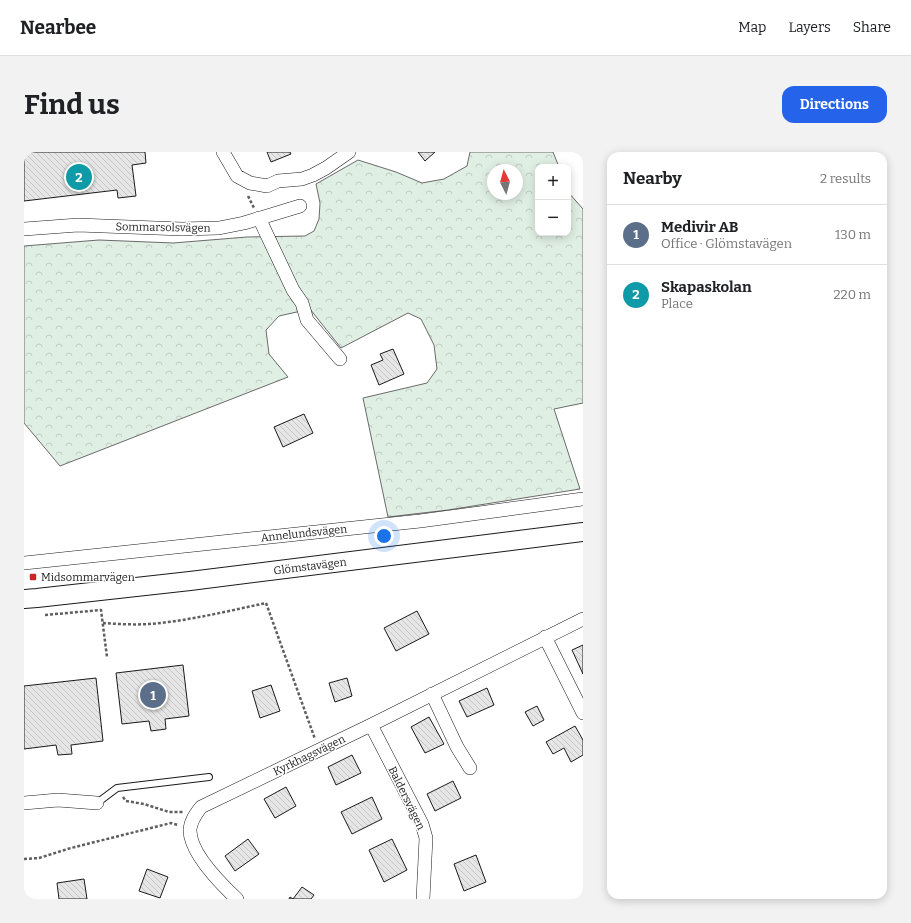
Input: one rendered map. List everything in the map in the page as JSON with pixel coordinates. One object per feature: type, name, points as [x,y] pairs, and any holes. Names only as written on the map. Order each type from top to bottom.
[{"type":"main road","name":"Glömstavägen","points":[[31,603],[190,581],[583,532]]},
{"type":"street","points":[[223,152],[237,176],[250,183],[267,186],[278,181],[302,179],[313,175],[349,152]]},
{"type":"street","name":"Sommarsolsvägen","points":[[24,229],[78,225],[203,229],[233,226],[300,206]]},
{"type":"street","points":[[259,218],[293,290],[302,303],[306,320],[340,359]]},
{"type":"street","name":"Annelundsvägen","points":[[24,563],[420,521],[583,499]]},
{"type":"street","name":"Kyrkhagsvägen","points":[[193,820],[201,807],[371,725],[583,619]]},
{"type":"street","points":[[545,637],[583,713]]},
{"type":"street","points":[[432,694],[457,747],[470,768]]},
{"type":"street","name":"Baldersvägen","points":[[371,725],[422,824],[426,838],[423,899]]},
{"type":"street","points":[[24,803],[58,800],[98,803]]},
{"type":"street","points":[[193,820],[193,844],[200,856],[237,899]]},
{"type":"lane","points":[[98,803],[117,788],[209,777]]},
{"type":"path","points":[[103,623],[148,624],[170,622],[217,614],[266,602],[319,750]]},
{"type":"path","points":[[31,603],[101,610],[107,657]]},
{"type":"path","points":[[117,788],[126,801],[144,804],[193,820]]},
{"type":"path","points":[[24,859],[39,858],[71,848],[171,823],[193,820]]},
{"type":"green space","points":[[470,152],[553,152],[558,164],[535,164],[535,236],[571,236],[571,195],[583,209],[583,403],[554,409],[580,489],[448,510],[388,517],[363,398],[427,383],[437,369],[434,345],[421,319],[408,313],[341,348],[310,309],[279,316],[266,330],[269,354],[288,377],[60,466],[24,423],[24,246],[99,240],[173,243],[247,237],[305,236],[314,231],[319,219],[320,203],[316,184],[358,160],[396,172],[422,183],[444,179],[467,166]]},
{"type":"building","points":[[24,152],[145,152],[146,163],[132,165],[136,196],[118,198],[117,190],[24,201]]},
{"type":"building","points":[[267,152],[290,152],[291,154],[271,162]]},
{"type":"building","points":[[418,152],[435,152],[425,161]]},
{"type":"building","points":[[393,349],[404,374],[379,385],[371,365],[383,360],[380,354]]},
{"type":"building","points":[[304,414],[313,433],[283,447],[274,427]]},
{"type":"building","points":[[417,611],[429,634],[396,651],[384,628]]},
{"type":"building","points":[[583,645],[583,674],[572,650]]},
{"type":"building","points":[[183,665],[189,716],[165,719],[166,729],[151,731],[149,721],[122,724],[116,673]]},
{"type":"building","points":[[96,678],[103,741],[71,745],[72,754],[58,755],[56,745],[24,749],[24,686]]},
{"type":"building","points":[[347,678],[352,696],[335,702],[329,683]]},
{"type":"building","points":[[271,685],[280,711],[260,718],[252,691]]},
{"type":"building","points":[[487,688],[494,705],[467,717],[459,701]]},
{"type":"building","points":[[537,706],[544,720],[533,726],[525,712]]},
{"type":"building","points":[[429,717],[444,744],[425,753],[411,727]]},
{"type":"building","points":[[575,726],[583,740],[583,755],[571,762],[564,748],[553,754],[546,742]]},
{"type":"building","points":[[352,755],[361,773],[336,785],[328,767]]},
{"type":"building","points":[[453,781],[461,798],[435,811],[427,794]]},
{"type":"building","points":[[286,787],[296,806],[275,818],[264,799]]},
{"type":"building","points":[[372,797],[382,819],[352,834],[341,812]]},
{"type":"building","points":[[248,839],[259,854],[235,871],[225,856]]},
{"type":"building","points":[[392,839],[407,870],[384,882],[369,850]]},
{"type":"building","points":[[476,855],[486,882],[464,891],[454,864]]},
{"type":"building","points":[[147,869],[168,877],[160,898],[139,891]]},
{"type":"building","points":[[84,879],[87,899],[59,899],[57,883]]},
{"type":"building","points":[[302,887],[314,895],[311,899],[293,899]]},
{"type":"place","name":"Skapaskolan","points":[[79,177]]},
{"type":"place","name":"Midsommarvägen","points":[[33,577]]},
{"type":"place","name":"Medivir AB","points":[[153,695]]}]
